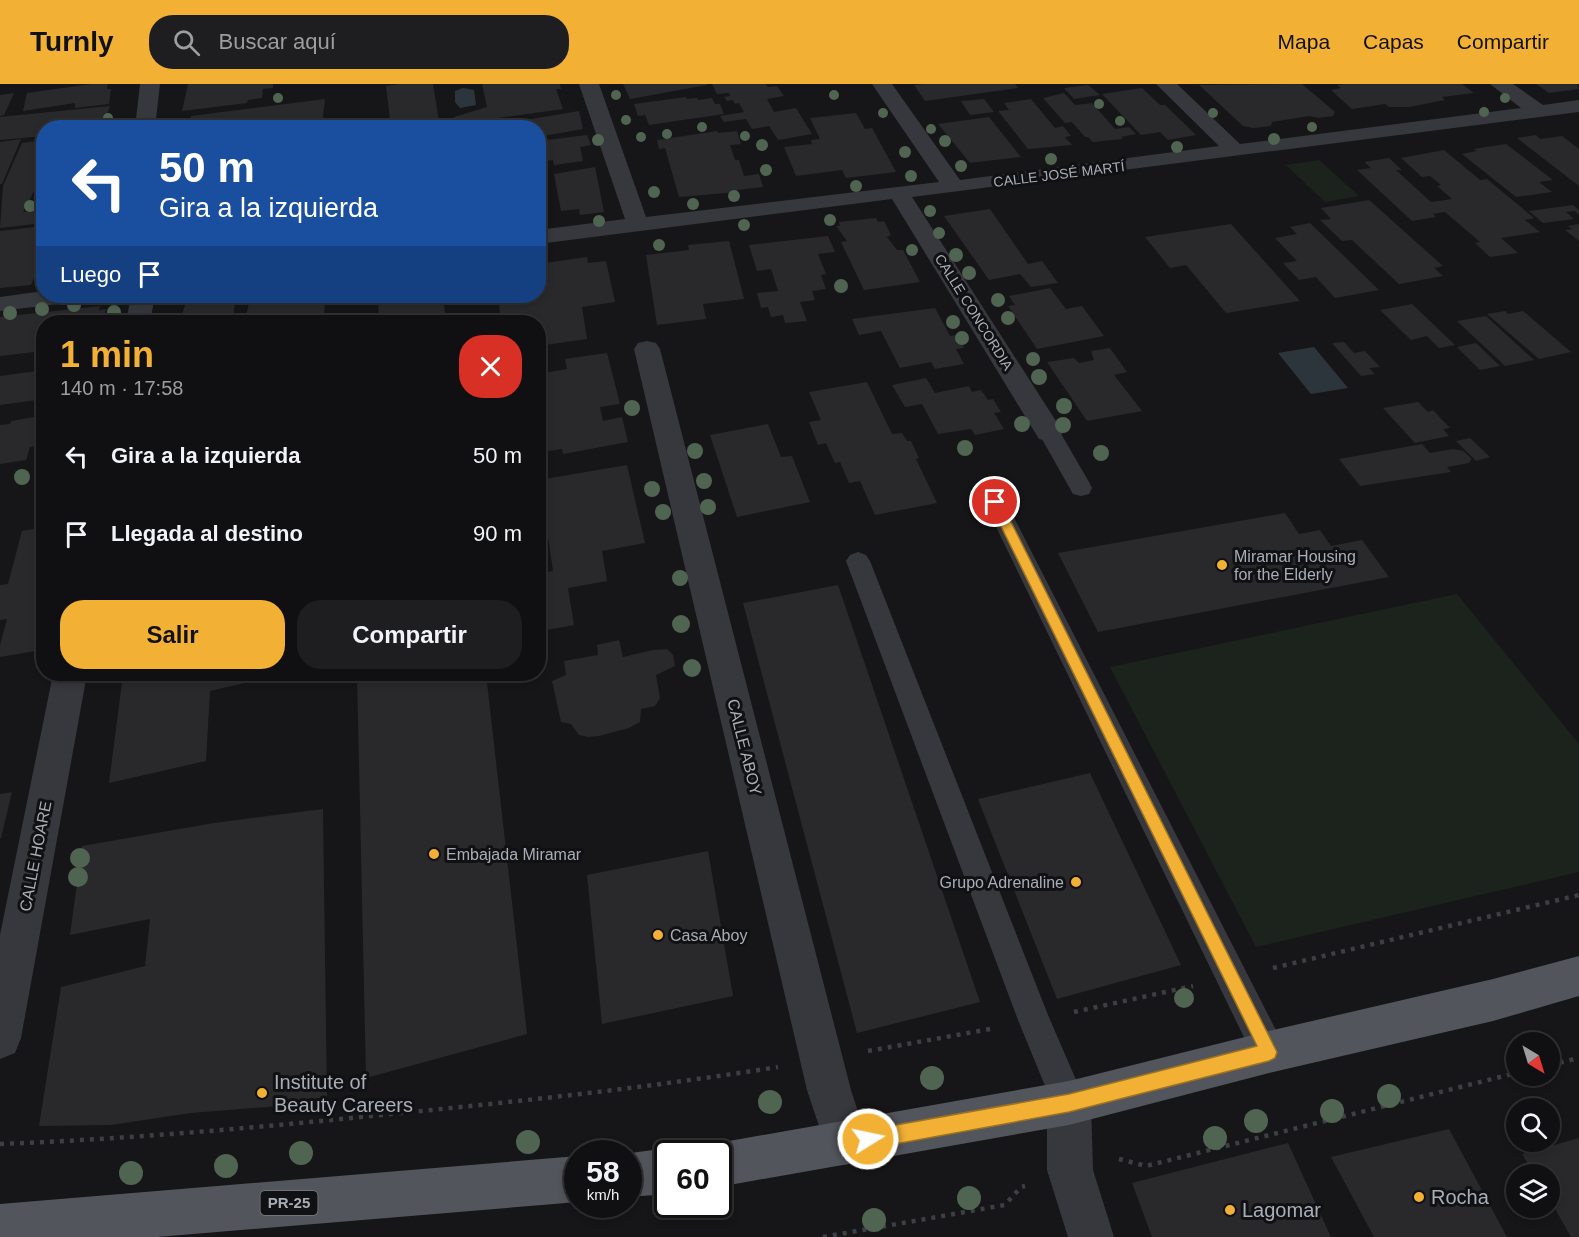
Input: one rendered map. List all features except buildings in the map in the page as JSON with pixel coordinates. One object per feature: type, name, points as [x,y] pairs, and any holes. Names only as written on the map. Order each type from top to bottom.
[{"type":"main road","points":[[732,1163],[1069,1103],[1269,1052],[1493,1000],[1579,975]]},
{"type":"main road","name":"PR-25","points":[[0,1227],[564,1180]]},
{"type":"street","points":[[146,120],[150,84]]},
{"type":"street","points":[[589,84],[638,225]]},
{"type":"street","points":[[882,84],[954,187]]},
{"type":"street","points":[[1166,84],[1236,151]]},
{"type":"street","points":[[1500,84],[1539,111]]},
{"type":"street","name":"CALLE JOSÉ MARTÍ","points":[[546,236],[954,187],[1579,106]]},
{"type":"street","name":"CALLE CONCORDIA","points":[[898,192],[1049,432]]},
{"type":"street","points":[[0,304],[36,300]]},
{"type":"street","name":"CALLE ABOY","points":[[647,349],[829,1090],[846,1143]]},
{"type":"street","name":"CALLE HOARE","points":[[0,1038],[69,681]]},
{"type":"street","points":[[1069,1103],[1070,1170],[1091,1237]]},
{"type":"lane","points":[[1049,432],[1082,488]]},
{"type":"lane","points":[[995,502],[1269,1052]]},
{"type":"lane","points":[[858,561],[1069,1103]]},
{"type":"path","points":[[1560,1063],[1579,1058]]},
{"type":"path","points":[[823,1237],[1005,1205],[1021,1187],[1070,1170],[1116,1158],[1146,1166],[1506,1076]]},
{"type":"shaded area","points":[[463,88],[474,90],[476,105],[460,108],[455,102],[455,91]]},
{"type":"shaded area","points":[[1319,160],[1359,196],[1325,202],[1286,165]]},
{"type":"shaded area","points":[[1314,347],[1348,388],[1311,394],[1278,353]]},
{"type":"shaded area","points":[[1457,594],[1579,744],[1579,872],[1256,947],[1110,667]]},
{"type":"place","name":"Miramar Housing for the Elderly","points":[[1222,565]]},
{"type":"place","name":"Embajada Miramar","points":[[434,854]]},
{"type":"place","name":"Grupo Adrenaline","points":[[1076,882]]},
{"type":"place","name":"Casa Aboy","points":[[658,935]]},
{"type":"place","name":"Institute of Beauty Careers","points":[[262,1093]]},
{"type":"place","name":"Rocha","points":[[1419,1197]]},
{"type":"place","name":"Lagomar","points":[[1230,1210]]},
{"type":"route","points":[[868,1139],[1069,1103],[1269,1052],[995,502]]}]
